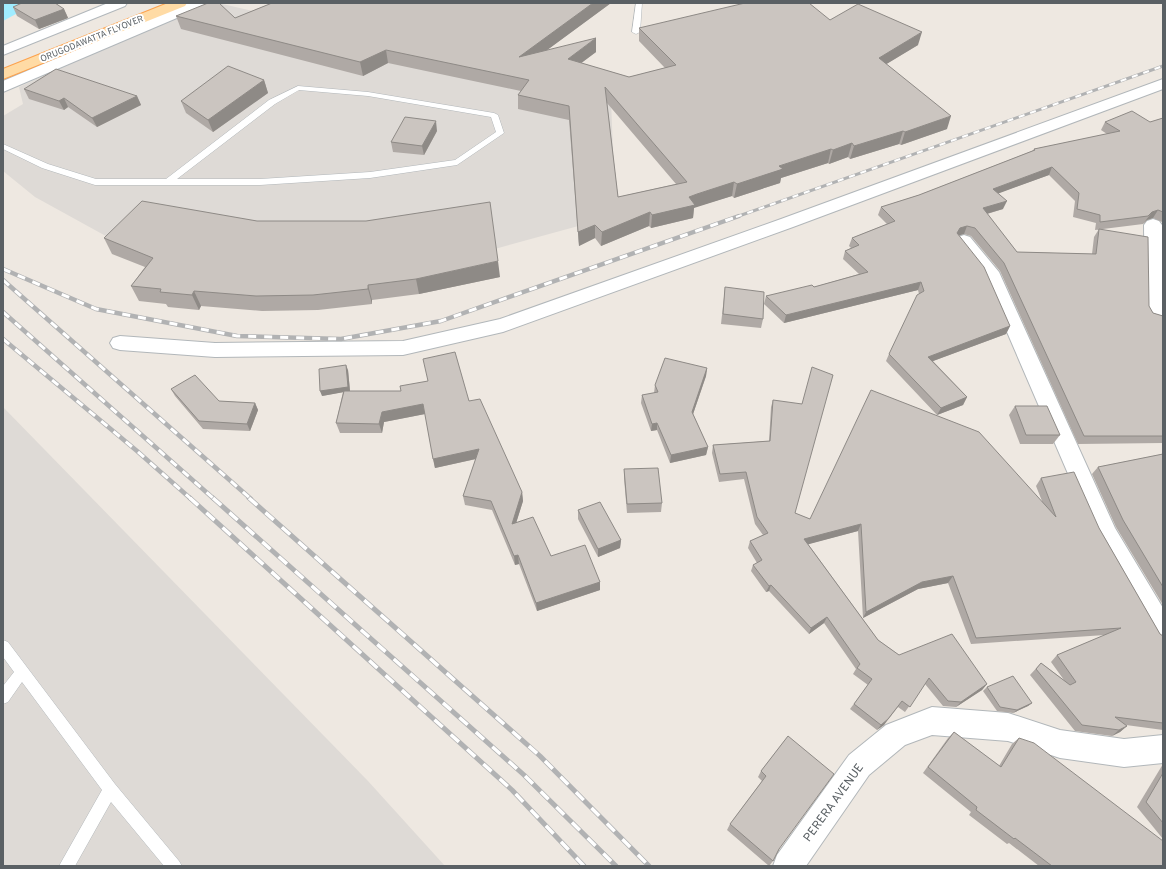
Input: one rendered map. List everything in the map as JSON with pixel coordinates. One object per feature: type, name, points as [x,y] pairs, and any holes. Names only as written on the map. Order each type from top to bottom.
[{"type":"main road","name":"ORUGODAWATTA FLYOVER","points":[[3,63],[150,3]]},
{"type":"main road","name":"ORUGODAWATTA FLYOVER","points":[[3,74],[180,3]]},
{"type":"street","points":[[3,51],[120,3]]},
{"type":"street","points":[[3,87],[200,3]]},
{"type":"street","points":[[120,343],[215,350],[403,348],[503,325],[787,223],[1163,84]]},
{"type":"street","points":[[1153,225],[1155,314],[1163,317]]},
{"type":"street","points":[[964,241],[990,272],[1106,534],[1163,632]]},
{"type":"street","name":"PERERA AVENUE","points":[[788,866],[859,765],[896,735],[932,721],[1008,726],[1060,744],[1124,753],[1163,749]]},
{"type":"lane","points":[[636,32],[639,3]]},
{"type":"lane","points":[[3,146],[45,166],[95,182],[168,182],[260,182],[378,174],[457,162],[500,133],[494,115],[368,94],[298,88],[272,102],[168,182]]},
{"type":"lane","points":[[3,646],[110,789],[174,866]]},
{"type":"lane","points":[[3,696],[22,672]]},
{"type":"lane","points":[[67,866],[110,789]]},
{"type":"shaded area","points":[[205,3],[218,3],[257,12],[611,100],[615,201],[582,225],[473,255],[153,262],[35,197],[3,171],[3,116],[23,104],[19,87]]},
{"type":"shaded area","points":[[3,407],[368,781],[445,866],[3,866]]},
{"type":"water","points":[[3,3],[29,3],[27,8],[3,21]]},
{"type":"building","points":[[22,3],[55,3],[64,9],[35,20],[13,7]]},
{"type":"building","points":[[208,3],[219,3],[235,18],[272,3],[593,3],[519,57],[596,38],[568,59],[629,77],[676,65],[639,28],[745,3],[809,3],[830,20],[858,4],[922,32],[879,58],[951,116],[905,132],[903,131],[854,146],[852,143],[833,150],[831,149],[779,166],[783,169],[737,184],[734,182],[689,197],[695,205],[652,215],[650,212],[602,232],[595,225],[578,232],[569,106],[518,95],[529,80],[386,50],[360,62],[176,16]],"holes":[[[605,87],[687,182],[618,197]]]},
{"type":"building","points":[[228,66],[264,80],[208,120],[181,101]]},
{"type":"building","points":[[56,69],[137,96],[92,118],[64,98],[59,101],[24,89]]},
{"type":"building","points":[[1132,111],[1150,122],[1163,118],[1163,212],[1158,210],[1152,212],[1148,216],[1100,222],[1100,215],[1077,209],[1079,193],[1052,167],[993,189],[1007,201],[983,208],[1017,252],[1096,254],[1099,229],[1148,237],[1149,306],[1153,313],[1163,316],[1163,436],[1084,436],[1004,263],[975,228],[967,226],[960,228],[957,233],[984,267],[1010,326],[928,357],[967,397],[941,408],[889,354],[917,295],[924,291],[921,282],[786,315],[766,296],[812,285],[814,287],[868,272],[845,251],[859,245],[852,238],[895,221],[881,207],[919,195],[1035,150],[1034,149],[1120,131],[1105,122]]},
{"type":"building","points":[[405,117],[436,121],[422,146],[391,142]]},
{"type":"building","points":[[142,201],[257,221],[366,221],[490,202],[498,261],[416,279],[368,285],[368,289],[313,295],[256,296],[194,291],[192,295],[160,292],[161,289],[131,286],[153,258],[104,238]]},
{"type":"building","points":[[725,287],[764,292],[763,319],[723,314]]},
{"type":"building","points":[[455,352],[469,401],[480,399],[522,492],[512,524],[533,517],[551,556],[585,545],[600,582],[536,603],[518,555],[514,556],[491,501],[463,496],[479,449],[433,459],[423,404],[382,412],[379,424],[336,423],[344,391],[401,391],[400,386],[428,381],[423,359]]},
{"type":"building","points":[[665,358],[707,368],[692,412],[708,447],[671,455],[657,423],[652,424],[642,395],[658,392],[655,385]]},
{"type":"building","points":[[346,365],[348,387],[320,391],[319,369]]},
{"type":"building","points":[[812,367],[833,375],[795,513],[810,519],[871,390],[979,432],[1056,517],[1041,478],[1074,472],[1099,528],[1160,634],[1163,636],[1163,723],[1115,717],[1127,726],[1119,730],[1082,725],[1036,669],[1041,663],[1070,685],[1076,682],[1057,655],[1121,628],[976,638],[953,576],[922,582],[866,612],[861,524],[804,539],[878,640],[899,655],[952,634],[987,684],[961,702],[948,701],[929,678],[910,707],[902,701],[888,719],[881,725],[854,704],[872,679],[857,668],[860,664],[827,617],[811,628],[771,585],[769,586],[753,565],[762,560],[750,541],[768,533],[757,517],[746,472],[720,474],[713,445],[770,441],[773,400],[802,404]]},
{"type":"building","points":[[195,375],[219,401],[255,403],[247,424],[199,421],[171,389]]},
{"type":"building","points":[[1015,406],[1047,406],[1060,435],[1026,435]]},
{"type":"building","points":[[1163,454],[1163,587],[1123,520],[1098,467]]},
{"type":"building","points":[[658,468],[662,503],[627,504],[624,469]]},
{"type":"building","points":[[600,502],[621,540],[598,549],[578,510]]},
{"type":"building","points":[[1013,676],[1032,703],[1017,710],[1000,707],[987,687]]},
{"type":"building","points":[[954,732],[1001,767],[1019,738],[1034,743],[1163,841],[1163,866],[1052,866],[976,810],[977,807],[928,767]]},
{"type":"building","points":[[788,736],[834,774],[779,849],[773,861],[730,824],[766,776],[761,771]]},
{"type":"building","points":[[1163,773],[1163,823],[1146,802]]},
{"type":"railway","points":[[736,217],[1163,66]]},
{"type":"railway","points":[[3,269],[96,309],[237,336],[341,339],[441,321],[739,216]]},
{"type":"railway","points":[[3,280],[251,499]]},
{"type":"railway","points":[[3,312],[214,499]]},
{"type":"railway","points":[[3,339],[137,451],[191,499]]},
{"type":"railway","points":[[190,498],[512,790],[584,866]]},
{"type":"railway","points":[[213,498],[524,775],[616,866]]},
{"type":"railway","points":[[249,498],[540,756],[649,866]]}]
